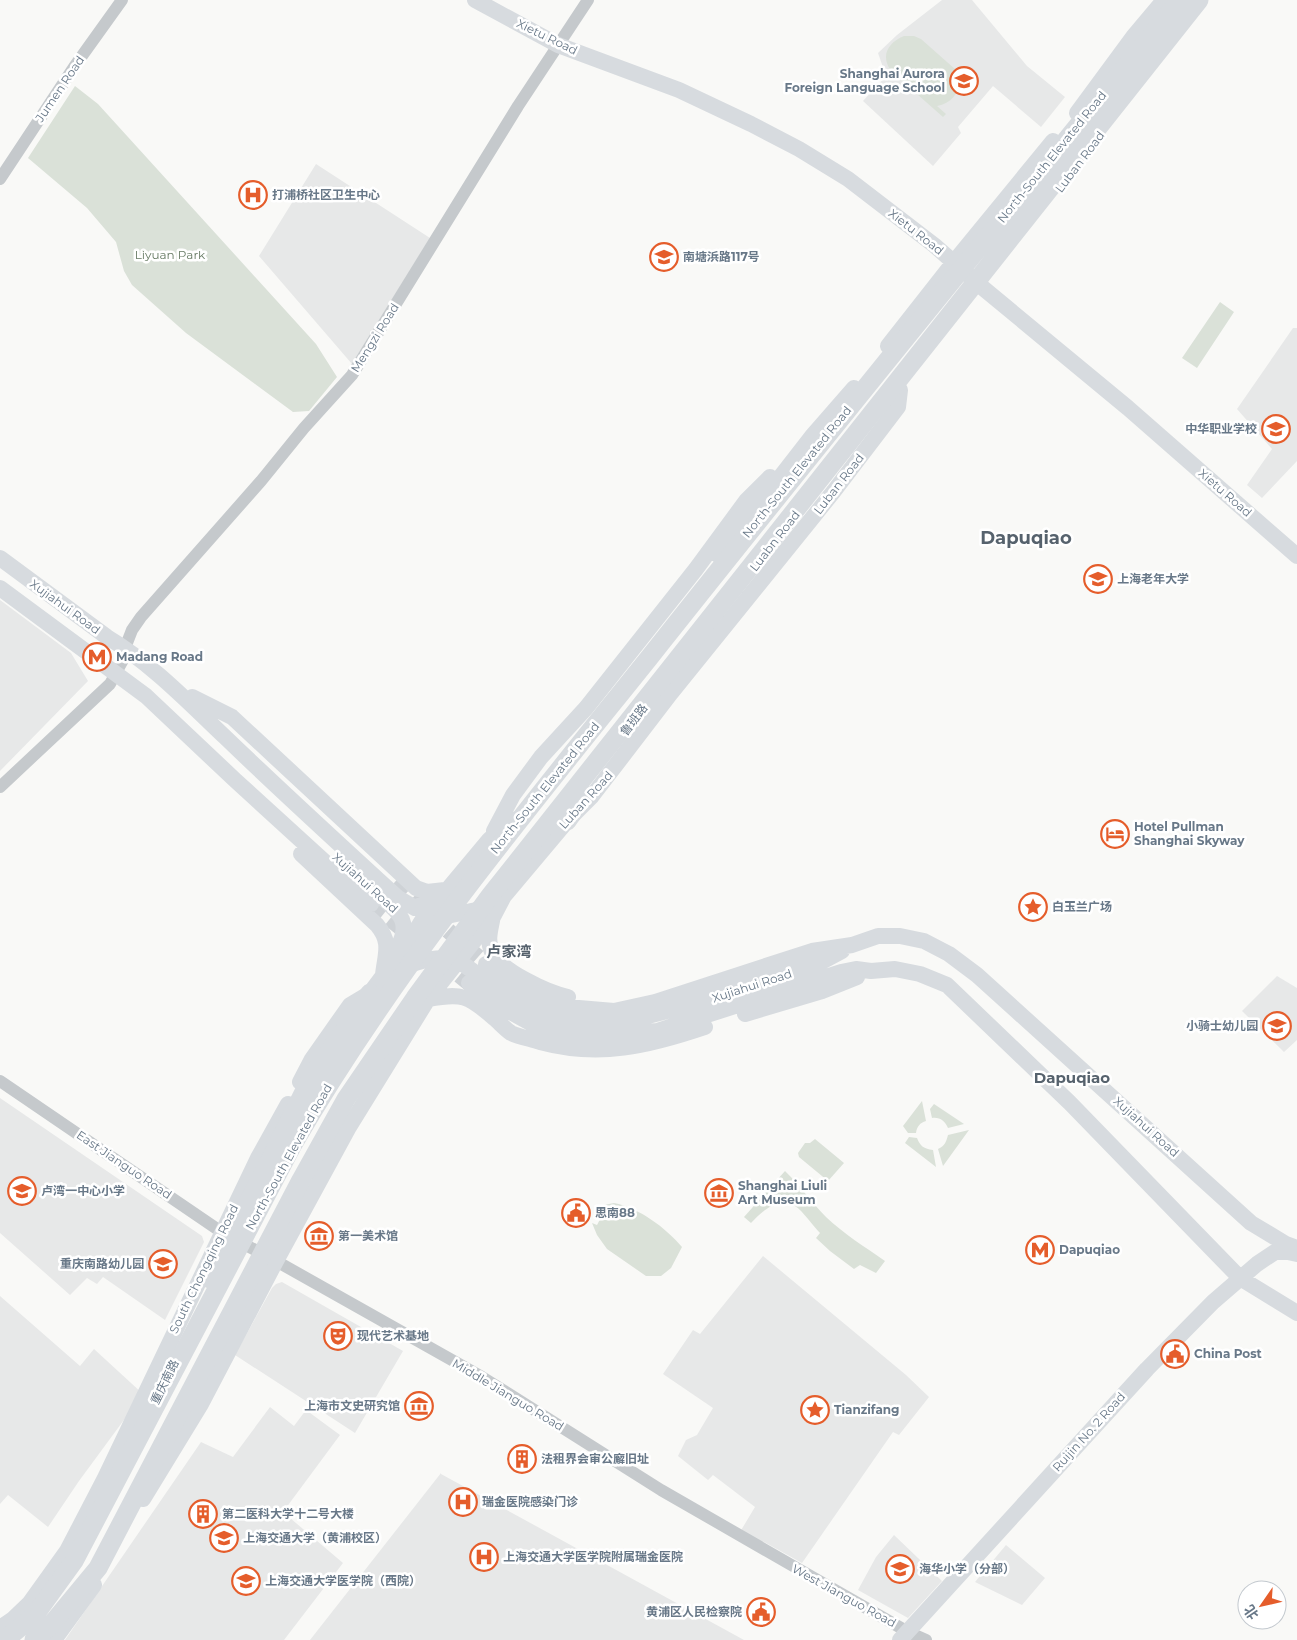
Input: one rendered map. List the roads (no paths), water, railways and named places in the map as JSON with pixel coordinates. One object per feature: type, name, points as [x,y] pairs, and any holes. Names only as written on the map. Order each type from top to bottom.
[{"type":"highway","name":"North-South Elevated Road","points":[[5,1640],[35,1614],[74,1561],[130,1458],[292,1146],[326,1087],[391,991],[477,873],[777,482],[1180,0]]},
{"type":"highway","name":"North-South Elevated Road","points":[[34,1640],[50,1626],[98,1568],[301,1180],[346,1099],[415,998],[490,896],[902,382],[1199,0]]},
{"type":"highway","points":[[567,821],[612,758],[851,455],[902,382]]},
{"type":"highway","points":[[489,840],[735,536],[760,508],[777,482]]},
{"type":"highway","points":[[130,1458],[159,1384],[220,1257],[311,1078],[370,993]]},
{"type":"highway","points":[[175,1423],[208,1377],[314,1173],[356,1102],[398,1046]]},
{"type":"main road","name":"Xietu Road","points":[[475,0],[558,45],[679,90],[798,149],[848,179],[954,262],[1128,408],[1297,556]]},
{"type":"main road","points":[[423,919],[489,840],[511,821],[635,668],[742,525],[813,435],[859,382],[954,262],[1083,106],[1133,37],[1164,0]]},
{"type":"main road","name":"Luban Road","points":[[459,961],[493,917],[504,896],[567,821],[592,796],[734,614],[834,491],[898,407],[902,382],[983,288],[1179,32],[1207,0]]},
{"type":"main road","points":[[840,417],[860,390],[859,382]]},
{"type":"main road","name":"Luabn Road","points":[[709,623],[902,382]]},
{"type":"main road","points":[[489,840],[513,795],[541,757],[586,708],[696,569],[746,501],[777,482],[865,394],[873,398],[877,409],[876,414]]},
{"type":"main road","name":"Xujiahui Road","points":[[0,558],[107,637],[125,648],[179,691],[232,717],[416,888],[427,892],[447,890]]},
{"type":"main road","name":"Xujiahui Road","points":[[0,588],[146,696],[372,904]]},
{"type":"main road","points":[[709,623],[734,614]]},
{"type":"main road","name":"鲁班路","points":[[567,821],[573,802],[664,679],[709,623]]},
{"type":"main road","points":[[179,691],[232,730],[394,883]]},
{"type":"main road","points":[[146,696],[168,728],[378,925],[385,934],[387,944],[383,977]]},
{"type":"main road","name":"Xujiahui Road","points":[[146,696],[172,709],[402,917],[404,936],[383,977]]},
{"type":"main road","points":[[392,907],[407,916],[423,919],[447,917],[486,907],[504,896]]},
{"type":"main road","name":"Xujiahui Road","points":[[493,917],[488,941],[492,952],[501,963],[533,985],[566,997],[584,999],[622,1000],[649,995],[812,944],[852,945]]},
{"type":"main road","name":"South Chongqing Road","points":[[0,1628],[29,1604],[67,1551],[105,1478],[180,1319],[229,1236],[258,1158],[312,1059],[350,1005],[370,993],[383,977],[423,919]]},
{"type":"main road","name":"Xujiahui Road","points":[[459,961],[511,999],[554,1017],[589,1022],[626,1022],[704,1001],[814,966],[852,945],[878,936],[900,936],[924,941],[949,954],[998,994],[1251,1223],[1293,1248]]},
{"type":"main road","name":"Xujiahui Road","points":[[486,964],[516,988],[543,1001],[567,1007],[614,1011],[655,1002],[812,951],[852,945]]},
{"type":"main road","points":[[383,977],[397,969],[418,962],[437,958],[459,961]]},
{"type":"main road","points":[[54,1640],[100,1578],[139,1506],[157,1465],[270,1258],[398,1046],[428,999],[459,961]]},
{"type":"main road","name":"Xujiahui Road","points":[[469,982],[503,1008],[534,1025],[565,1034],[598,1037],[657,1031],[841,972],[856,969],[871,971],[896,969],[920,974],[947,985],[1070,1103],[1238,1275],[1297,1313]]},
{"type":"main road","name":"Xujiahui Road","points":[[428,999],[457,995],[475,1001],[510,1032],[558,1047],[600,1051],[666,1040],[822,991],[871,971]]},
{"type":"main road","points":[[904,1636],[1034,1485],[1212,1288],[1238,1275],[1275,1252],[1288,1252],[1293,1248]]},
{"type":"street","name":"Jumen Road","points":[[0,179],[74,67],[122,0]]},
{"type":"street","name":"Mengzi Road","points":[[125,648],[132,630],[141,617],[261,481],[304,428],[352,376],[518,106],[588,0]]},
{"type":"street","points":[[0,787],[102,693],[117,674],[123,660],[125,648]]},
{"type":"street","name":"East Jianguo Road","points":[[0,1081],[229,1236],[250,1247]]},
{"type":"street","name":"Middle Jianguo Road","points":[[250,1247],[482,1377],[661,1490],[763,1549]]},
{"type":"street","name":"West Jianguo Road","points":[[763,1549],[904,1636],[926,1640]]},
{"type":"tunnel","points":[[394,883],[486,964]]},
{"type":"tunnel","points":[[371,904],[410,935]]},
{"type":"tunnel","points":[[441,960],[469,983]]},
{"type":"place","name":"Shanghai Aurora Foreign Language School","points":[[964,81]]},
{"type":"place","name":"打浦桥社区卫生中心","points":[[253,195]]},
{"type":"place","name":"南塘浜路117号","points":[[664,257]]},
{"type":"place","name":"中华职业学校","points":[[1276,429]]},
{"type":"place","name":"上海老年大学","points":[[1098,579]]},
{"type":"place","name":"Madang Road","points":[[97,657]]},
{"type":"place","name":"Hotel Pullman Shanghai Skyway","points":[[1115,834]]},
{"type":"place","name":"白玉兰广场","points":[[1033,907]]},
{"type":"place","name":"小骑士幼儿园","points":[[1277,1026]]},
{"type":"place","name":"卢湾一中心小学","points":[[22,1191]]},
{"type":"place","name":"Shanghai Liuli Art Museum","points":[[719,1193]]},
{"type":"place","name":"思南88","points":[[576,1213]]},
{"type":"place","name":"第一美术馆","points":[[319,1236]]},
{"type":"place","name":"Dapuqiao","points":[[1040,1250]]},
{"type":"place","name":"重庆南路幼儿园","points":[[163,1264]]},
{"type":"place","name":"现代艺术基地","points":[[338,1336]]},
{"type":"place","name":"China Post","points":[[1175,1354]]},
{"type":"place","name":"上海市文史研究馆","points":[[419,1406]]},
{"type":"place","name":"Tianzifang","points":[[815,1410]]},
{"type":"place","name":"法租界会审公廨旧址","points":[[522,1459]]},
{"type":"place","name":"瑞金医院感染门诊","points":[[463,1502]]},
{"type":"place","name":"第二医科大学十二号大楼","points":[[203,1514]]},
{"type":"place","name":"上海交通大学（黄浦校区）","points":[[224,1538]]},
{"type":"place","name":"上海交通大学医学院附属瑞金医院","points":[[484,1557]]},
{"type":"place","name":"海华小学（分部）","points":[[900,1569]]},
{"type":"place","name":"上海交通大学医学院（西院）","points":[[246,1581]]},
{"type":"place","name":"黄浦区人民检察院","points":[[761,1612]]},
{"type":"district","name":"Dapuqiao","points":[[1026,538]]},
{"type":"district","name":"卢家湾","points":[[509,952]]},
{"type":"district","name":"Dapuqiao","points":[[1072,1078]]},
{"type":"park label","name":"Liyuan Park","points":[[170,255]]}]
